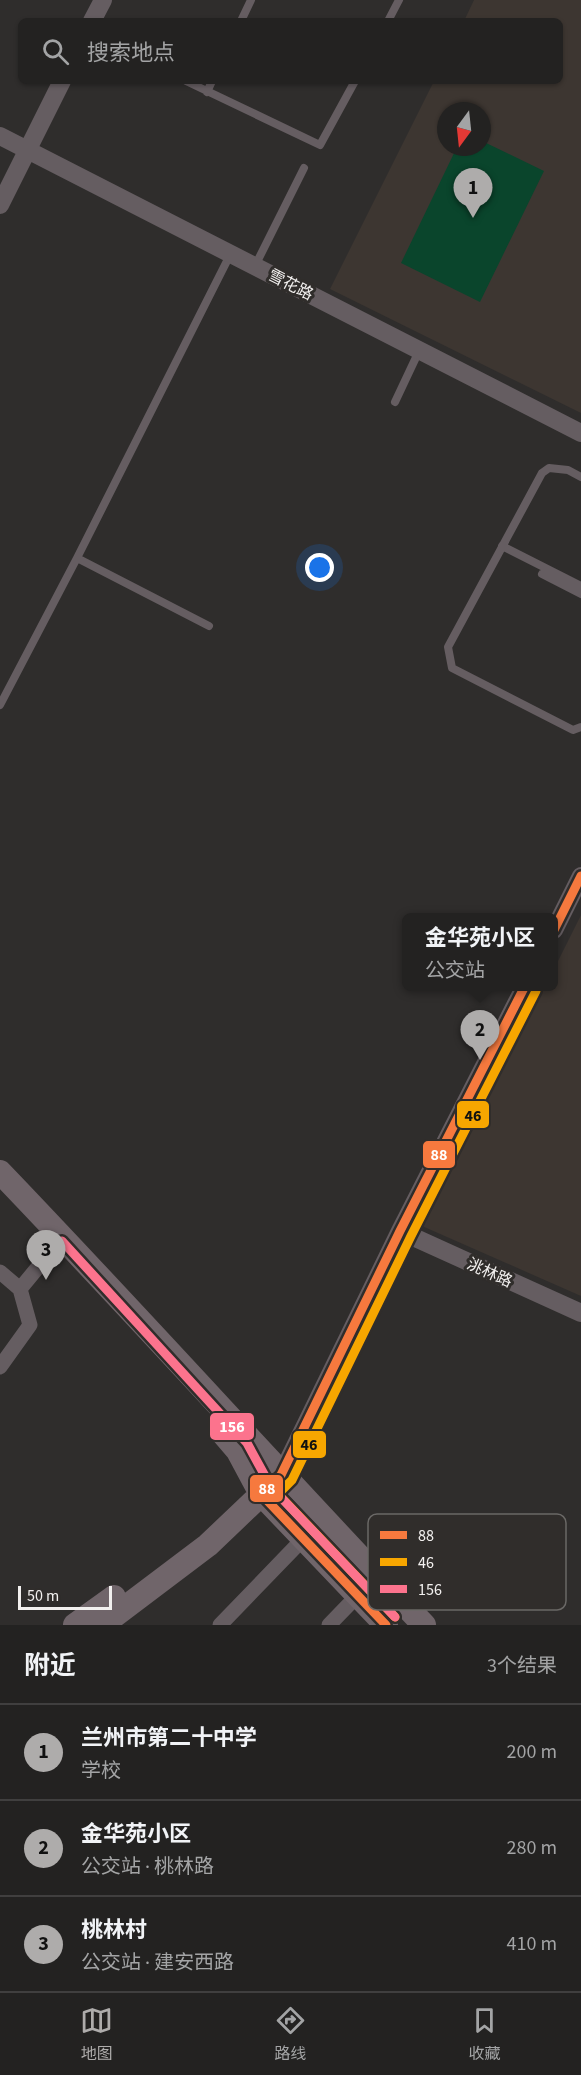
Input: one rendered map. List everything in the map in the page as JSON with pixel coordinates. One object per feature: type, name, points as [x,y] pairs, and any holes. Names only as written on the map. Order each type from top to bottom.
[{"type":"main road","points":[[0,1172],[81,1256],[368,1566]]},
{"type":"main road","points":[[0,1193],[238,1451],[261,1494],[368,1606]]},
{"type":"main road","points":[[102,1625],[208,1545],[282,1475]]},
{"type":"main road","points":[[75,1625],[261,1494]]},
{"type":"main road","points":[[372,1610],[386,1625]]},
{"type":"main road","points":[[410,1610],[424,1625]]},
{"type":"street","points":[[94,18],[103,0]]},
{"type":"street","points":[[0,205],[61,84]]},
{"type":"street","name":"雪花路","points":[[0,136],[581,433]]},
{"type":"street","points":[[558,922],[581,876]]},
{"type":"street","points":[[282,1475],[400,1231],[523,991]]},
{"type":"street","name":"洮林路","points":[[400,1231],[581,1313]]},
{"type":"street","points":[[20,1289],[53,1249]]},
{"type":"street","points":[[0,1272],[20,1289],[30,1325],[0,1367]]},
{"type":"street","points":[[220,1625],[303,1539]]},
{"type":"street","points":[[329,1625],[358,1595]]},
{"type":"lane","points":[[242,18],[251,0]]},
{"type":"lane","points":[[390,18],[399,0]]},
{"type":"lane","points":[[192,84],[320,145],[353,84]]},
{"type":"lane","points":[[207,92],[211,84]]},
{"type":"lane","points":[[255,266],[304,168]]},
{"type":"lane","points":[[0,705],[231,254]]},
{"type":"lane","points":[[395,402],[419,350]]},
{"type":"lane","points":[[581,477],[568,470],[549,468],[542,473],[448,647],[452,668],[573,730],[581,727]]},
{"type":"lane","points":[[502,546],[581,586]]},
{"type":"lane","points":[[77,558],[209,626]]},
{"type":"lane","points":[[542,573],[581,594]]},
{"type":"shaded area","points":[[474,0],[581,0],[581,413],[330,289],[432,84],[563,84],[563,18],[465,18]]},
{"type":"shaded area","points":[[581,915],[581,1296],[422,1226],[543,991],[558,991],[558,961]]},
{"type":"green space","points":[[491,145],[544,171],[480,302],[401,263],[453,156],[491,156]]},
{"type":"transit line","name":"88","points":[[558,922],[581,876]]},
{"type":"transit line","name":"88","points":[[368,1606],[261,1494],[281,1475],[400,1231],[522,991]]},
{"type":"transit line","name":"46","points":[[368,1589],[278,1494],[292,1480],[411,1236],[536,991]]},
{"type":"transit line","name":"156","points":[[62,1241],[247,1443],[271,1487],[368,1589]]},
{"type":"transit line","name":"88","points":[[372,1610],[386,1625]]},
{"type":"transit line","name":"46","points":[[388,1610],[395,1617]]},
{"type":"transit line","name":"156","points":[[388,1610],[395,1617]]},
{"type":"place","name":"兰州市第二十中学","points":[[473,218]]},
{"type":"place","name":"金华苑小区","points":[[480,1060]]},
{"type":"place","name":"桃林村","points":[[46,1280]]}]
